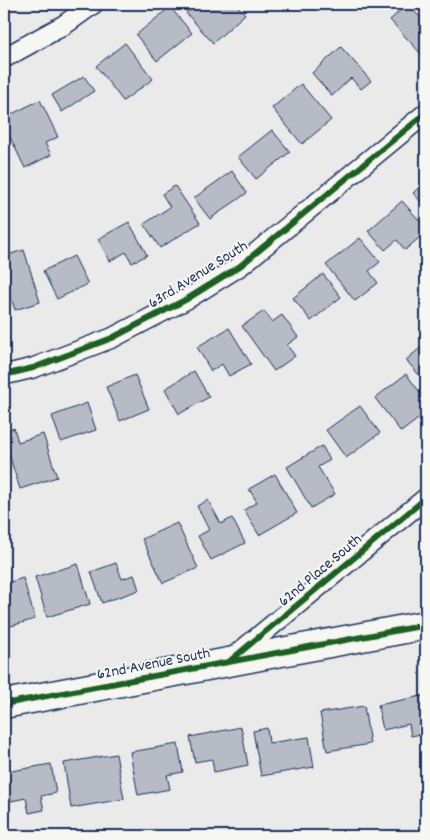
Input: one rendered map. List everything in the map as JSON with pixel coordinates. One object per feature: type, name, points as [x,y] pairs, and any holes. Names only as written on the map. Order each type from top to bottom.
[{"type":"street","points":[[4,58],[64,25],[93,4]]},
{"type":"street","name":"63rd Avenue South","points":[[4,375],[33,368],[112,338],[187,298],[240,266],[426,112]]},
{"type":"street","name":"62nd Place South","points":[[229,661],[426,498]]},
{"type":"street","name":"62nd Avenue South","points":[[4,704],[426,624]]},
{"type":"building","points":[[196,4],[236,4],[245,14],[213,43],[186,13]]},
{"type":"building","points":[[407,4],[426,23],[426,53],[423,56],[390,20]]},
{"type":"building","points":[[170,7],[192,33],[157,61],[136,35]]},
{"type":"building","points":[[125,43],[153,79],[123,101],[96,66]]},
{"type":"building","points":[[341,47],[371,81],[361,89],[351,78],[332,96],[312,73]]},
{"type":"building","points":[[84,76],[94,91],[62,112],[52,95]]},
{"type":"building","points":[[301,84],[331,120],[302,144],[272,108]]},
{"type":"building","points":[[40,100],[58,137],[45,143],[51,155],[25,168],[4,125],[4,118]]},
{"type":"building","points":[[272,130],[290,152],[256,179],[238,157]]},
{"type":"building","points":[[232,171],[247,193],[210,219],[194,198]]},
{"type":"building","points":[[426,181],[426,207],[413,193]]},
{"type":"building","points":[[175,186],[200,223],[160,248],[144,224],[170,207],[162,194]]},
{"type":"building","points":[[402,201],[426,228],[426,232],[405,250],[397,240],[385,250],[368,231]]},
{"type":"building","points":[[129,222],[147,255],[132,263],[126,252],[110,261],[98,239]]},
{"type":"building","points":[[360,238],[380,262],[369,271],[378,283],[355,301],[326,265]]},
{"type":"building","points":[[24,250],[40,302],[15,310],[11,298],[4,300],[4,256]]},
{"type":"building","points":[[74,256],[88,284],[57,299],[43,271]]},
{"type":"building","points":[[323,274],[341,297],[311,321],[293,298]]},
{"type":"building","points":[[264,311],[272,322],[282,315],[298,337],[287,345],[295,356],[274,371],[242,326]]},
{"type":"building","points":[[229,328],[251,364],[229,376],[222,364],[211,371],[197,347]]},
{"type":"building","points":[[426,343],[426,383],[406,360]]},
{"type":"building","points":[[194,371],[209,397],[179,414],[165,389]]},
{"type":"building","points":[[406,374],[426,400],[426,413],[401,432],[375,398]]},
{"type":"building","points":[[135,375],[149,409],[120,421],[106,387]]},
{"type":"building","points":[[87,403],[96,430],[61,442],[52,416]]},
{"type":"building","points":[[360,406],[380,433],[346,458],[326,430]]},
{"type":"building","points":[[14,428],[18,442],[43,434],[57,477],[20,489],[4,439],[4,431]]},
{"type":"building","points":[[322,446],[330,460],[318,467],[335,494],[311,508],[287,467]]},
{"type":"building","points":[[275,474],[297,513],[259,535],[244,510],[257,502],[249,489]]},
{"type":"building","points":[[208,500],[221,524],[232,518],[245,543],[211,560],[198,536],[209,530],[197,506]]},
{"type":"building","points":[[177,523],[198,568],[163,583],[142,539]]},
{"type":"building","points":[[116,563],[122,579],[134,575],[139,590],[102,603],[91,572]]},
{"type":"building","points":[[78,564],[90,604],[47,617],[35,577]]},
{"type":"building","points":[[23,578],[35,619],[4,628],[4,584]]},
{"type":"building","points":[[426,695],[426,733],[411,736],[409,724],[383,730],[378,705]]},
{"type":"building","points":[[364,706],[370,744],[327,751],[320,713]]},
{"type":"building","points":[[241,727],[248,765],[214,772],[212,759],[195,762],[190,737]]},
{"type":"building","points":[[267,728],[269,743],[309,737],[314,767],[261,776],[253,731]]},
{"type":"building","points":[[178,744],[183,772],[167,775],[170,789],[138,795],[130,752]]},
{"type":"building","points":[[116,754],[124,799],[71,808],[64,763]]},
{"type":"building","points":[[51,764],[56,793],[41,796],[44,810],[29,813],[26,798],[11,801],[6,772]]},
{"type":"cycle path","points":[[4,375],[33,368],[112,338],[187,299],[240,266],[426,113]]},
{"type":"cycle path","points":[[231,660],[426,498]]},
{"type":"cycle path","points":[[4,704],[426,625]]}]
